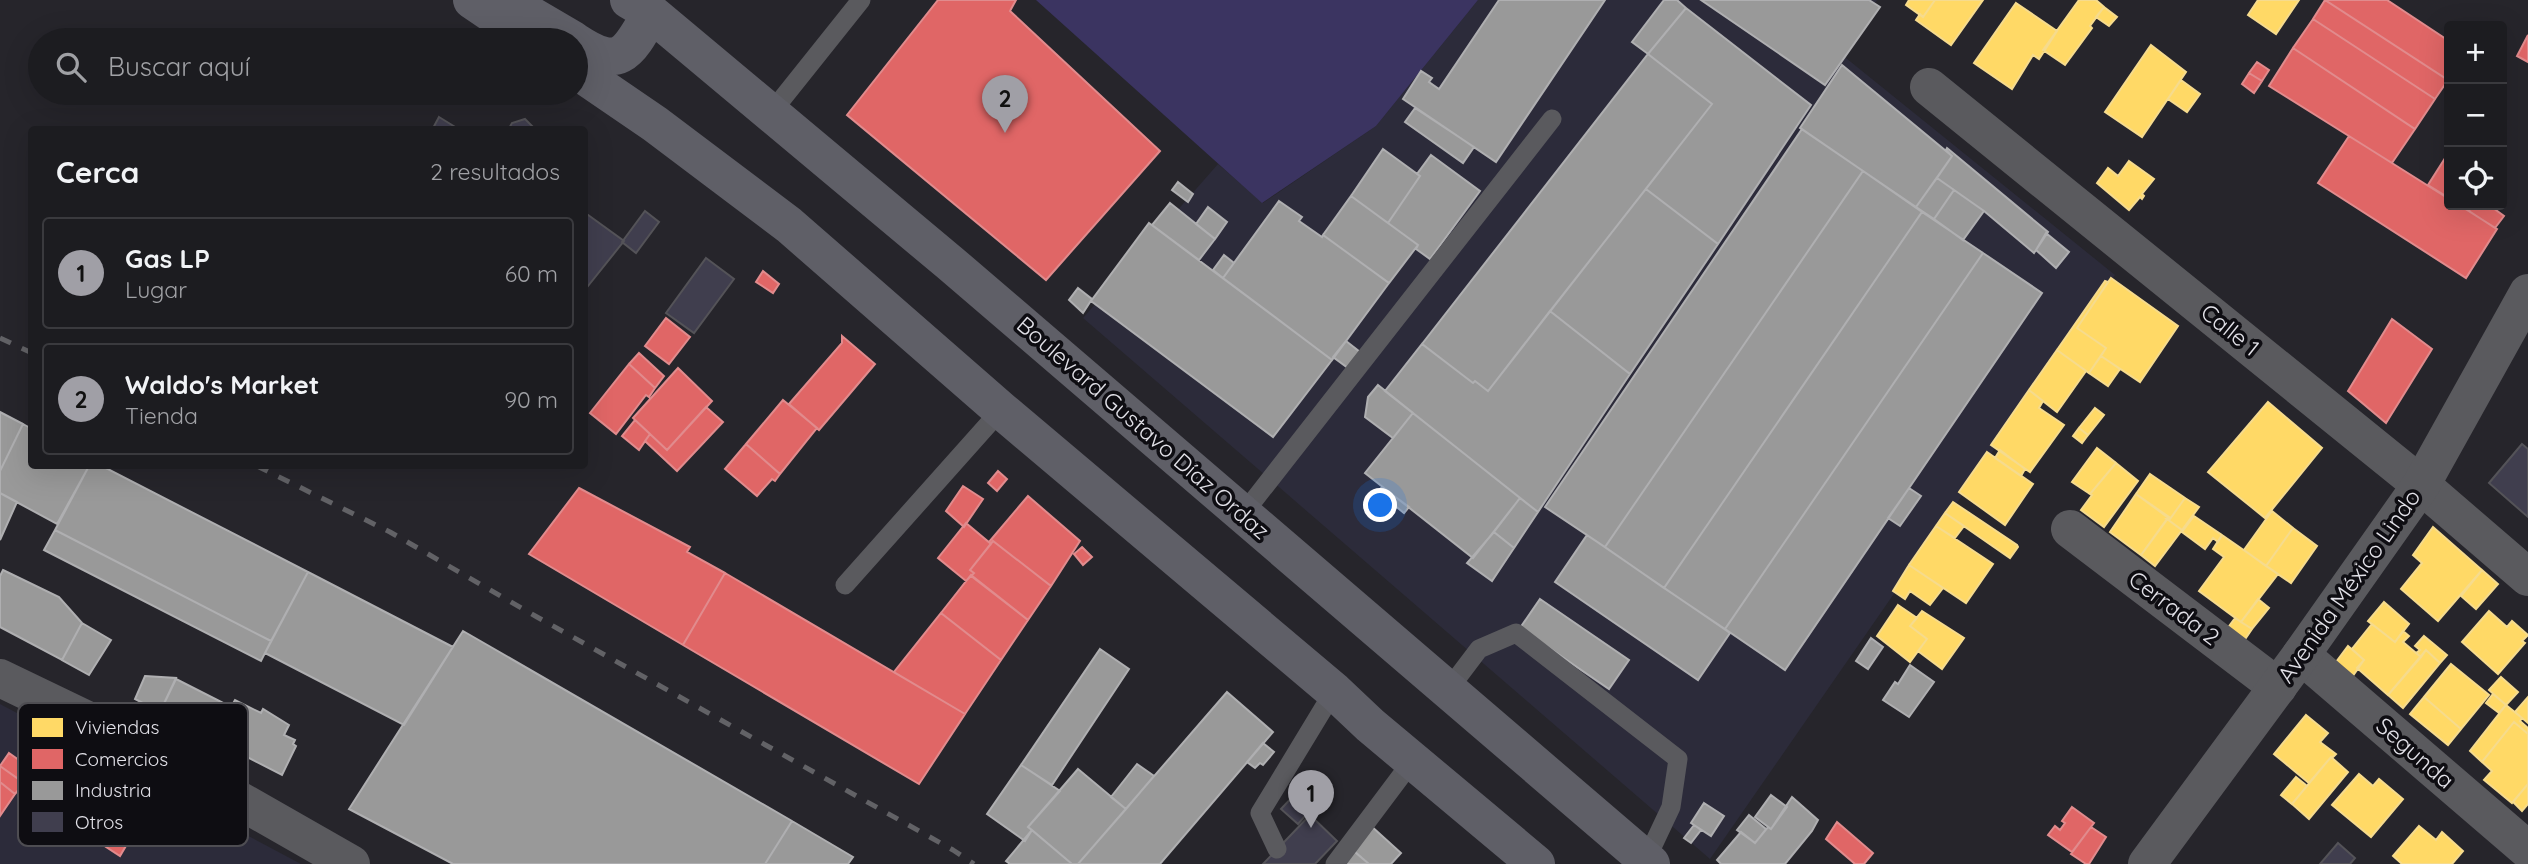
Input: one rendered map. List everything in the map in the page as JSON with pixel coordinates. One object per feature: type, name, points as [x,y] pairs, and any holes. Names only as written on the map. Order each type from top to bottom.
[{"type":"main road","points":[[472,0],[513,28]]},
{"type":"main road","points":[[505,0],[552,28]]},
{"type":"main road","points":[[588,49],[603,57],[615,57],[632,45],[645,4]]},
{"type":"main road","name":"Boulevard Gustavo Díaz Ordaz","points":[[645,4],[770,114],[950,263],[1648,862]]},
{"type":"main road","points":[[588,79],[655,124],[789,225],[1002,410],[1334,691],[1413,760],[1517,858]]},
{"type":"street","name":"Calle 1","points":[[1929,87],[2421,485],[2528,577]]},
{"type":"street","name":"Avenida México Lindo","points":[[2147,864],[2278,687],[2421,485],[2528,293]]},
{"type":"street","name":"Cerrada 2","points":[[2070,529],[2278,687]]},
{"type":"street","name":"Segunda","points":[[2301,655],[2528,850]]},
{"type":"street","points":[[0,678],[52,703]]},
{"type":"street","points":[[248,805],[351,864]]},
{"type":"lane","points":[[770,114],[861,0]]},
{"type":"lane","points":[[1242,514],[1552,119]]},
{"type":"lane","points":[[845,585],[1002,410]]},
{"type":"lane","points":[[1448,690],[1479,649],[1516,633],[1678,759],[1671,807],[1648,862]]},
{"type":"lane","points":[[1277,849],[1260,813],[1334,691]]},
{"type":"lane","points":[[1335,864],[1413,760]]},
{"type":"shaded area","points":[[1036,0],[1478,0],[1376,126],[1262,203]]},
{"type":"shaded area","points":[[1478,0],[1877,0],[1841,54],[2115,275],[1710,859],[1083,318],[1218,164],[1263,203],[1376,126]]},
{"type":"shaded area","points":[[0,704],[18,714],[18,846],[248,846],[248,836],[301,864],[0,864]]},
{"type":"building: Viviendas","points":[[1909,0],[1935,0],[1923,17],[1906,5]]},
{"type":"building: Viviendas","points":[[1935,0],[1983,0],[1951,45],[1916,20],[1920,14],[1923,17]]},
{"type":"building: Viviendas","points":[[2079,0],[2096,0],[2104,7],[2065,65],[2043,50]]},
{"type":"building: Viviendas","points":[[2258,0],[2299,0],[2276,34],[2248,15]]},
{"type":"building: Viviendas","points":[[2016,3],[2057,31],[2039,59],[2033,55],[2012,89],[1974,63]]},
{"type":"building: Viviendas","points":[[2104,7],[2117,17],[2109,26],[2096,17]]},
{"type":"building: Viviendas","points":[[2151,45],[2186,72],[2142,137],[2105,112]]},
{"type":"building: Viviendas","points":[[2181,80],[2200,94],[2187,112],[2168,99]]},
{"type":"building: Viviendas","points":[[2129,161],[2154,179],[2142,194],[2142,199],[2140,197],[2129,210],[2097,183],[2108,168],[2118,176]]},
{"type":"building: Viviendas","points":[[2111,278],[2178,326],[2140,382],[2101,356],[2106,348],[2077,328]]},
{"type":"building: Viviendas","points":[[2105,281],[2108,282],[2077,328],[2106,348],[2089,373],[2057,350]]},
{"type":"building: Viviendas","points":[[2057,350],[2086,371],[2057,412],[2029,390]]},
{"type":"building: Viviendas","points":[[2101,356],[2120,369],[2108,386],[2089,373]]},
{"type":"building: Viviendas","points":[[2029,390],[2043,401],[2039,408],[2064,425],[2030,472],[1991,445]]},
{"type":"building: Viviendas","points":[[2268,402],[2322,448],[2265,518],[2208,472]]},
{"type":"building: Viviendas","points":[[2095,408],[2104,415],[2088,435],[2079,428]]},
{"type":"building: Viviendas","points":[[2079,428],[2088,435],[2082,443],[2073,436]]},
{"type":"building: Viviendas","points":[[2097,448],[2116,463],[2090,494],[2072,482]]},
{"type":"building: Viviendas","points":[[2000,450],[2025,469],[2021,476],[1995,458]]},
{"type":"building: Viviendas","points":[[1987,452],[2033,484],[2005,525],[1959,492]]},
{"type":"building: Viviendas","points":[[2116,463],[2138,481],[2104,527],[2081,510],[2092,495],[2090,494]]},
{"type":"building: Viviendas","points":[[2150,474],[2185,498],[2170,519],[2136,494]]},
{"type":"building: Viviendas","points":[[2136,494],[2169,517],[2141,555],[2110,532]]},
{"type":"building: Viviendas","points":[[2185,498],[2199,507],[2182,530],[2167,519],[2170,519]]},
{"type":"building: Viviendas","points":[[1953,502],[2017,545],[2010,558],[1945,513]]},
{"type":"building: Viviendas","points":[[2272,511],[2293,528],[2266,566],[2244,550]]},
{"type":"building: Viviendas","points":[[1945,513],[1964,526],[1955,538],[1936,526]]},
{"type":"building: Viviendas","points":[[2194,516],[2222,535],[2218,542],[2213,538],[2205,549],[2182,532]]},
{"type":"building: Viviendas","points":[[2167,519],[2182,530],[2155,566],[2141,555]]},
{"type":"building: Viviendas","points":[[1936,526],[1993,564],[1966,603],[1909,565]]},
{"type":"building: Viviendas","points":[[2433,527],[2482,570],[2438,621],[2401,589],[2422,563],[2413,555]]},
{"type":"building: Viviendas","points":[[2293,528],[2317,546],[2291,583],[2266,566]]},
{"type":"building: Viviendas","points":[[2222,535],[2278,574],[2241,622],[2199,591],[2224,557],[2213,549]]},
{"type":"building: Viviendas","points":[[1909,565],[1943,588],[1930,605],[1910,591],[1905,599],[1893,591]]},
{"type":"building: Viviendas","points":[[2482,570],[2498,584],[2476,609],[2461,596]]},
{"type":"building: Viviendas","points":[[2258,599],[2269,608],[2252,629],[2241,622]]},
{"type":"building: Viviendas","points":[[2384,602],[2409,624],[2395,642],[2368,621]]},
{"type":"building: Viviendas","points":[[1898,605],[1917,618],[1910,626],[1927,639],[1910,662],[1877,636]]},
{"type":"building: Viviendas","points":[[1922,611],[1964,638],[1942,669],[1918,651],[1927,639],[1910,626]]},
{"type":"building: Viviendas","points":[[2489,611],[2507,627],[2512,621],[2528,635],[2522,641],[2525,643],[2498,674],[2462,642]]},
{"type":"building: Viviendas","points":[[2235,618],[2252,629],[2241,645],[2224,633]]},
{"type":"building: Viviendas","points":[[2372,624],[2395,642],[2403,631],[2409,636],[2403,642],[2421,657],[2388,695],[2357,668],[2364,660],[2352,649]]},
{"type":"building: Viviendas","points":[[2424,636],[2447,655],[2440,663],[2426,650],[2421,657],[2416,653],[2420,650],[2415,646]]},
{"type":"building: Viviendas","points":[[2348,646],[2364,660],[2350,680],[2333,666]]},
{"type":"building: Viviendas","points":[[2426,650],[2440,663],[2403,708],[2388,695]]},
{"type":"building: Viviendas","points":[[2451,664],[2489,695],[2461,729],[2424,697]]},
{"type":"building: Viviendas","points":[[2501,677],[2518,692],[2506,705],[2489,690]]},
{"type":"building: Viviendas","points":[[2493,694],[2506,705],[2499,713],[2486,703]]},
{"type":"building: Viviendas","points":[[2424,697],[2461,729],[2448,745],[2410,714]]},
{"type":"building: Viviendas","points":[[2528,697],[2528,723],[2515,712]]},
{"type":"building: Viviendas","points":[[2506,705],[2522,718],[2520,721],[2528,728],[2528,734],[2514,722],[2482,762],[2470,751]]},
{"type":"building: Viviendas","points":[[2306,715],[2328,733],[2320,742],[2336,754],[2309,783],[2274,754]]},
{"type":"building: Viviendas","points":[[2514,722],[2528,734],[2528,784],[2512,803],[2484,780],[2492,771],[2482,762]]},
{"type":"building: Viviendas","points":[[2331,757],[2348,772],[2309,819],[2292,804]]},
{"type":"building: Viviendas","points":[[2359,774],[2373,786],[2379,779],[2403,799],[2371,837],[2332,805]]},
{"type":"building: Viviendas","points":[[2296,777],[2307,786],[2292,804],[2281,795]]},
{"type":"building: Viviendas","points":[[2528,784],[2528,804],[2522,811],[2513,802]]},
{"type":"building: Viviendas","points":[[2419,826],[2436,840],[2442,832],[2463,851],[2452,864],[2402,864],[2393,856]]},
{"type":"building: Comercios","points":[[938,0],[1016,0],[1010,11],[1160,151],[1046,280],[847,115]]},
{"type":"building: Comercios","points":[[2325,0],[2387,0],[2444,38],[2444,77]]},
{"type":"building: Comercios","points":[[2325,0],[2444,77],[2444,86],[2435,99],[2313,19]]},
{"type":"building: Comercios","points":[[2313,19],[2435,99],[2415,129],[2293,48]]},
{"type":"building: Comercios","points":[[2528,35],[2528,62],[2517,56]]},
{"type":"building: Comercios","points":[[2293,48],[2415,129],[2392,163],[2269,86]]},
{"type":"building: Comercios","points":[[2257,62],[2269,70],[2262,81],[2249,73]]},
{"type":"building: Comercios","points":[[2249,73],[2262,81],[2254,93],[2242,84]]},
{"type":"building: Comercios","points":[[2349,136],[2444,196],[2444,210],[2467,210],[2497,229],[2466,278],[2318,183]]},
{"type":"building: Comercios","points":[[2444,160],[2444,195],[2428,185]]},
{"type":"building: Comercios","points":[[2496,210],[2504,216],[2495,228],[2469,211]]},
{"type":"building: Comercios","points":[[763,271],[779,284],[773,293],[756,282]]},
{"type":"building: Comercios","points":[[666,318],[690,337],[669,364],[645,346]]},
{"type":"building: Comercios","points":[[2392,319],[2432,349],[2386,423],[2348,391]]},
{"type":"building: Comercios","points":[[842,336],[875,364],[819,430],[789,404],[842,343]]},
{"type":"building: Comercios","points":[[639,353],[664,376],[655,388],[629,364]]},
{"type":"building: Comercios","points":[[629,364],[655,388],[649,397],[646,395],[616,434],[590,413]]},
{"type":"building: Comercios","points":[[678,368],[712,401],[667,450],[633,418]]},
{"type":"building: Comercios","points":[[783,400],[817,428],[780,474],[746,444]]},
{"type":"building: Comercios","points":[[706,407],[723,422],[677,471],[645,441],[650,434],[667,450]]},
{"type":"building: Comercios","points":[[635,420],[650,434],[639,450],[622,436]]},
{"type":"building: Comercios","points":[[746,444],[780,474],[757,496],[725,469]]},
{"type":"building: Comercios","points":[[998,471],[1007,479],[997,491],[988,483]]},
{"type":"building: Comercios","points":[[963,486],[983,499],[964,527],[946,511]]},
{"type":"building: Comercios","points":[[579,488],[690,547],[687,552],[725,573],[683,645],[529,554]]},
{"type":"building: Comercios","points":[[1028,496],[1080,541],[1051,586],[993,541],[991,544],[989,542]]},
{"type":"building: Comercios","points":[[966,523],[991,544],[970,570],[974,573],[966,581],[938,558]]},
{"type":"building: Comercios","points":[[993,541],[1051,586],[1028,620],[971,576],[974,573],[970,570]]},
{"type":"building: Comercios","points":[[1082,547],[1092,557],[1083,565],[1074,554]]},
{"type":"building: Comercios","points":[[725,573],[965,714],[919,784],[683,645]]},
{"type":"building: Comercios","points":[[971,575],[1028,620],[1001,660],[941,613]]},
{"type":"building: Comercios","points":[[941,613],[1001,660],[965,714],[894,672]]},
{"type":"building: Comercios","points":[[9,753],[18,759],[18,779],[0,766]]},
{"type":"building: Comercios","points":[[0,766],[18,779],[18,790],[15,794],[0,782]]},
{"type":"building: Comercios","points":[[0,782],[15,794],[0,816]]},
{"type":"building: Comercios","points":[[2072,807],[2094,823],[2072,852],[2048,835],[2055,826],[2060,830],[2065,823],[2062,821]]},
{"type":"building: Comercios","points":[[1837,822],[1873,853],[1864,864],[1855,864],[1826,839]]},
{"type":"building: Comercios","points":[[2091,827],[2106,837],[2089,864],[2086,864],[2071,854]]},
{"type":"building: Comercios","points":[[105,846],[126,846],[120,856]]},
{"type":"building: Industria","points":[[1499,0],[1605,0],[1496,162],[1403,99],[1421,71],[1432,78],[1429,82],[1439,89]]},
{"type":"building: Industria","points":[[1664,0],[1677,0],[1686,8],[1648,54],[1632,42]]},
{"type":"building: Industria","points":[[1701,0],[1869,0],[1880,7],[1825,85]]},
{"type":"building: Industria","points":[[1686,8],[1811,105],[1718,244],[1646,189],[1712,104],[1648,54]]},
{"type":"building: Industria","points":[[1648,54],[1712,104],[1488,391],[1475,381],[1473,383],[1422,344]]},
{"type":"building: Industria","points":[[1842,65],[1952,156],[1916,207],[1800,128]]},
{"type":"building: Industria","points":[[1415,108],[1474,147],[1463,163],[1405,122]]},
{"type":"building: Industria","points":[[1802,129],[1863,171],[1605,547],[1545,507]]},
{"type":"building: Industria","points":[[1947,148],[2048,232],[2034,253],[1984,211],[1937,178],[1952,156]]},
{"type":"building: Industria","points":[[1383,149],[1420,176],[1388,223],[1351,196]]},
{"type":"building: Industria","points":[[1431,155],[1480,191],[1430,259],[1416,249],[1418,245],[1388,223]]},
{"type":"building: Industria","points":[[1863,171],[1922,212],[1664,588],[1605,547]]},
{"type":"building: Industria","points":[[1937,178],[1954,190],[1934,219],[1916,207]]},
{"type":"building: Industria","points":[[1178,182],[1193,194],[1188,202],[1172,190]]},
{"type":"building: Industria","points":[[1646,189],[1718,244],[1630,374],[1550,311]]},
{"type":"building: Industria","points":[[1954,190],[1984,211],[1963,240],[1934,219]]},
{"type":"building: Industria","points":[[1351,196],[1418,245],[1389,283],[1323,235]]},
{"type":"building: Industria","points":[[1279,201],[1302,217],[1299,221],[1389,283],[1332,360],[1223,278]]},
{"type":"building: Industria","points":[[1170,203],[1215,239],[1199,260],[1152,225]]},
{"type":"building: Industria","points":[[1208,207],[1227,222],[1215,239],[1196,224]]},
{"type":"building: Industria","points":[[1922,212],[1983,253],[1725,629],[1664,588]]},
{"type":"building: Industria","points":[[1149,223],[1332,360],[1273,437],[1091,301]]},
{"type":"building: Industria","points":[[2046,233],[2069,252],[2056,268],[2036,250]]},
{"type":"building: Industria","points":[[1983,253],[2042,293],[1785,670],[1725,629]]},
{"type":"building: Industria","points":[[1224,255],[1234,263],[1223,278],[1213,270]]},
{"type":"building: Industria","points":[[1078,288],[1092,299],[1083,313],[1069,300]]},
{"type":"building: Industria","points":[[1550,311],[1630,374],[1538,512],[1385,391],[1422,344],[1473,383],[1475,381],[1488,391]]},
{"type":"building: Industria","points":[[1346,341],[1360,352],[1348,368],[1333,357]]},
{"type":"building: Industria","points":[[1378,385],[1413,413],[1393,438],[1365,417],[1368,397]]},
{"type":"building: Industria","points":[[0,412],[23,424],[0,471]]},
{"type":"building: Industria","points":[[1413,413],[1520,498],[1473,558],[1365,473]]},
{"type":"building: Industria","points":[[23,424],[28,427],[28,469],[87,469],[57,524],[0,493],[0,471]]},
{"type":"building: Industria","points":[[87,469],[108,469],[308,572],[271,641],[55,530]]},
{"type":"building: Industria","points":[[1382,487],[1409,507],[1404,513],[1378,492]]},
{"type":"building: Industria","points":[[1909,488],[1921,496],[1900,526],[1888,518]]},
{"type":"building: Industria","points":[[0,493],[17,502],[0,540]]},
{"type":"building: Industria","points":[[1520,498],[1538,512],[1514,548],[1494,532]]},
{"type":"building: Industria","points":[[55,530],[271,641],[261,661],[44,550]]},
{"type":"building: Industria","points":[[1494,532],[1514,548],[1492,581],[1467,563]]},
{"type":"building: Industria","points":[[1587,535],[1730,633],[1698,680],[1555,582]]},
{"type":"building: Industria","points":[[3,570],[59,597],[82,623],[62,660],[0,627],[0,576]]},
{"type":"building: Industria","points":[[308,572],[453,647],[404,725],[265,653]]},
{"type":"building: Industria","points":[[1540,599],[1629,660],[1609,689],[1520,628]]},
{"type":"building: Industria","points":[[82,623],[111,640],[89,675],[62,660]]},
{"type":"building: Industria","points":[[463,631],[792,821],[765,864],[453,864],[349,809]]},
{"type":"building: Industria","points":[[1871,638],[1883,647],[1868,669],[1856,661]]},
{"type":"building: Industria","points":[[1100,649],[1129,669],[1052,785],[1021,765]]},
{"type":"building: Industria","points":[[1910,665],[1934,682],[1909,717],[1883,700],[1895,682],[1898,684]]},
{"type":"building: Industria","points":[[145,676],[176,678],[164,703],[143,703],[135,699]]},
{"type":"building: Industria","points":[[176,679],[223,703],[164,703]]},
{"type":"building: Industria","points":[[1227,692],[1273,732],[1160,864],[1078,864]]},
{"type":"building: Industria","points":[[248,706],[261,713],[263,709],[289,725],[284,735],[295,740],[293,744],[296,746],[282,775],[248,757]]},
{"type":"building: Industria","points":[[1263,743],[1274,752],[1263,765],[1260,763],[1255,768],[1247,762]]},
{"type":"building: Industria","points":[[1137,764],[1154,776],[1126,809],[1111,797]]},
{"type":"building: Industria","points":[[1021,765],[1060,791],[1028,827],[1032,830],[1025,841],[987,814]]},
{"type":"building: Industria","points":[[1078,769],[1126,809],[1078,864],[1072,864],[1028,827]]},
{"type":"building: Industria","points":[[1771,795],[1787,807],[1771,829],[1755,817]]},
{"type":"building: Industria","points":[[1792,797],[1818,820],[1785,864],[1721,864],[1717,860],[1741,832],[1755,843],[1768,827],[1771,829]]},
{"type":"building: Industria","points":[[1704,803],[1724,816],[1711,836],[1691,823]]},
{"type":"building: Industria","points":[[1749,815],[1766,829],[1755,843],[1737,830]]},
{"type":"building: Industria","points":[[792,821],[853,857],[848,864],[765,864]]},
{"type":"building: Industria","points":[[1370,825],[1401,853],[1391,864],[1369,864],[1350,848]]},
{"type":"building: Industria","points":[[1694,825],[1701,830],[1691,843],[1684,838]]},
{"type":"building: Industria","points":[[1032,830],[1072,864],[1010,864],[1006,861]]},
{"type":"building: Industria","points":[[1354,851],[1369,864],[1342,864]]},
{"type":"building: Otros","points":[[439,117],[454,126],[434,126]]},
{"type":"building: Otros","points":[[525,119],[532,126],[510,126]]},
{"type":"building: Otros","points":[[645,211],[659,222],[636,253],[622,242]]},
{"type":"building: Otros","points":[[588,215],[624,241],[588,286]]},
{"type":"building: Otros","points":[[706,258],[734,279],[694,333],[666,313]]},
{"type":"building: Otros","points":[[2522,444],[2528,449],[2528,517],[2489,483]]},
{"type":"building: Otros","points":[[1296,793],[1313,807],[1298,824],[1281,809]]},
{"type":"building: Otros","points":[[1310,815],[1337,841],[1315,864],[1263,864]]},
{"type":"building: Otros","points":[[2338,843],[2355,858],[2350,864],[2320,864]]},
{"type":"railway","points":[[0,338],[28,351]]},
{"type":"railway","points":[[263,469],[390,532],[974,864]]},
{"type":"place","name":"Waldo's Market","points":[[1005,133]]},
{"type":"place","name":"Gas LP","points":[[1311,828]]}]
